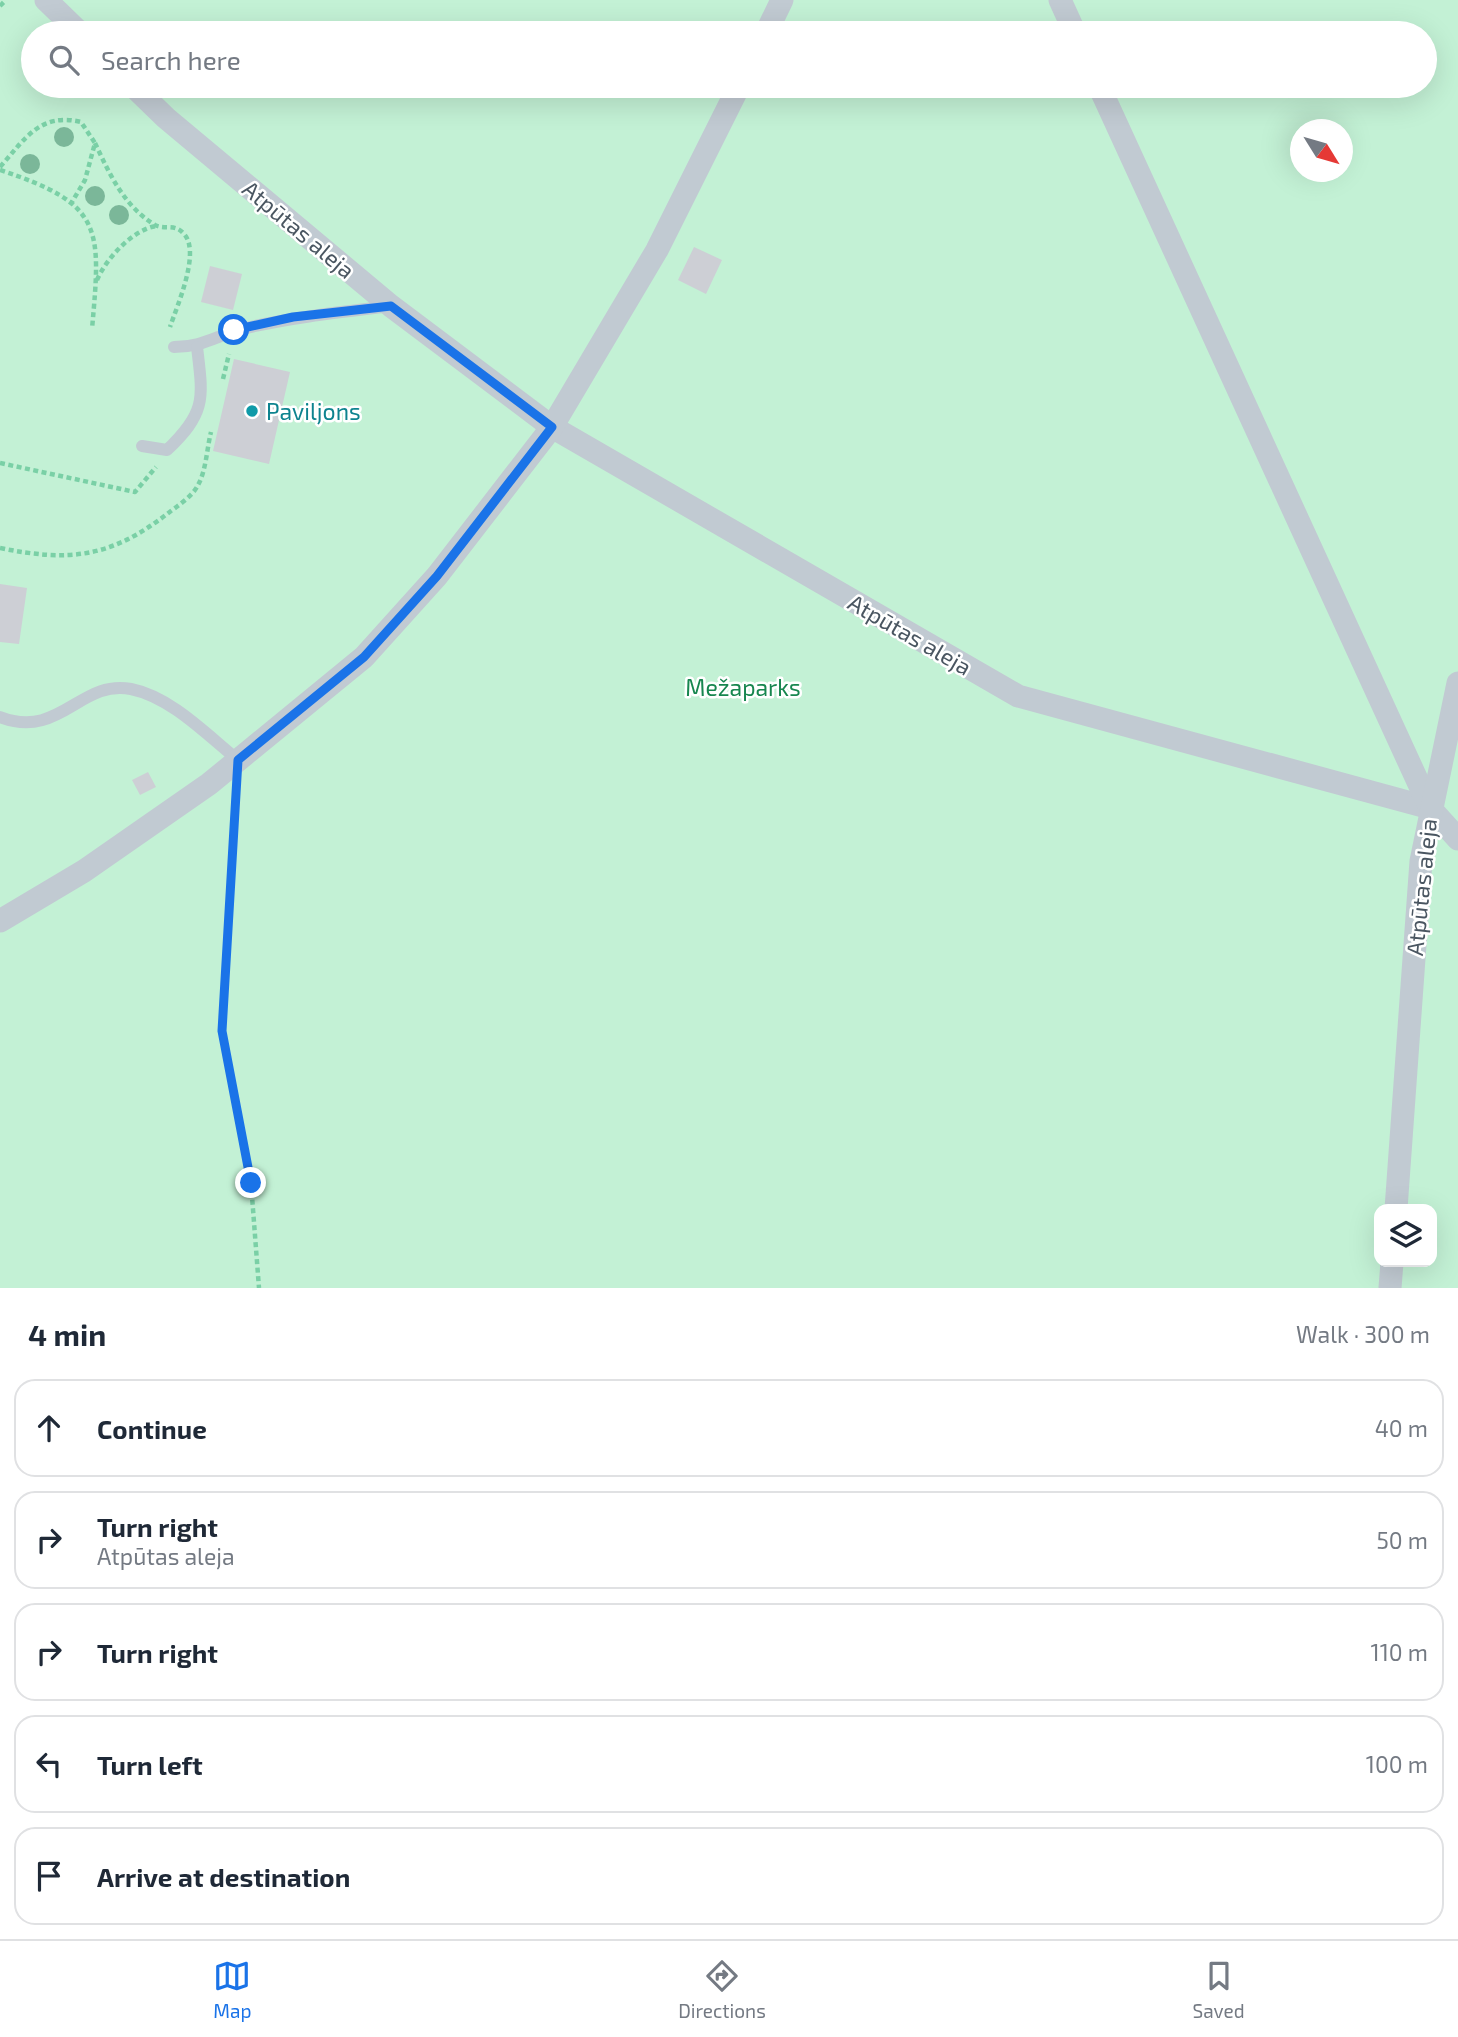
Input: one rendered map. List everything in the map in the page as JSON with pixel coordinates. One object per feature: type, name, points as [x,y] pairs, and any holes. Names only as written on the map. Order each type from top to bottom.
[{"type":"street","points":[[47,0],[68,21]]},
{"type":"street","points":[[772,21],[782,0]]},
{"type":"street","points":[[1060,0],[1070,21]]},
{"type":"street","name":"Atpūtas aleja","points":[[145,98],[391,306],[552,427],[1018,695],[1430,808],[1420,861],[1396,1204]]},
{"type":"street","points":[[0,921],[84,871],[209,784],[364,657],[437,576],[552,427],[657,250],[733,98]]},
{"type":"street","points":[[1105,98],[1430,808],[1458,839]]},
{"type":"street","points":[[1430,808],[1458,683]]},
{"type":"street","points":[[1390,1288],[1392,1267]]},
{"type":"lane","points":[[174,347],[197,347],[234,330],[293,317],[391,306]]},
{"type":"lane","points":[[142,446],[167,450],[188,430],[203,396],[197,347]]},
{"type":"lane","points":[[0,717],[21,723],[39,722],[54,718],[95,693],[107,689],[132,689],[161,701],[238,760]]},
{"type":"path","points":[[0,6],[6,0]]},
{"type":"path","points":[[92,330],[96,283],[95,235],[72,202],[0,168],[42,123],[64,118],[81,122],[124,198],[156,226]]},
{"type":"path","points":[[72,202],[85,180],[94,143]]},
{"type":"path","points":[[96,283],[101,271],[120,249],[149,227],[173,226],[186,235],[191,251],[185,284],[168,333]]},
{"type":"path","points":[[0,463],[135,492],[150,478],[167,450]]},
{"type":"path","points":[[0,548],[43,557],[94,554],[118,546],[146,530],[176,507]]},
{"type":"path","points":[[238,760],[222,1031],[251,1183],[259,1288]]},
{"type":"green space","name":"Mežaparks","points":[[0,0],[1458,0],[1458,1288],[0,1288]]},
{"type":"building","points":[[694,247],[722,260],[706,294],[678,280]]},
{"type":"building","points":[[210,266],[242,274],[233,310],[201,302]]},
{"type":"building","name":"Paviljons","points":[[234,359],[290,372],[269,464],[213,451]]},
{"type":"building","points":[[0,584],[27,588],[19,644],[0,642]]},
{"type":"building","points":[[148,772],[156,787],[140,795],[132,780]]},
{"type":"place","name":"Paviljons","points":[[252,411]]},
{"type":"route","points":[[234,330],[293,317],[391,306],[552,427],[437,576],[364,657],[238,760],[222,1031],[251,1183]]}]
